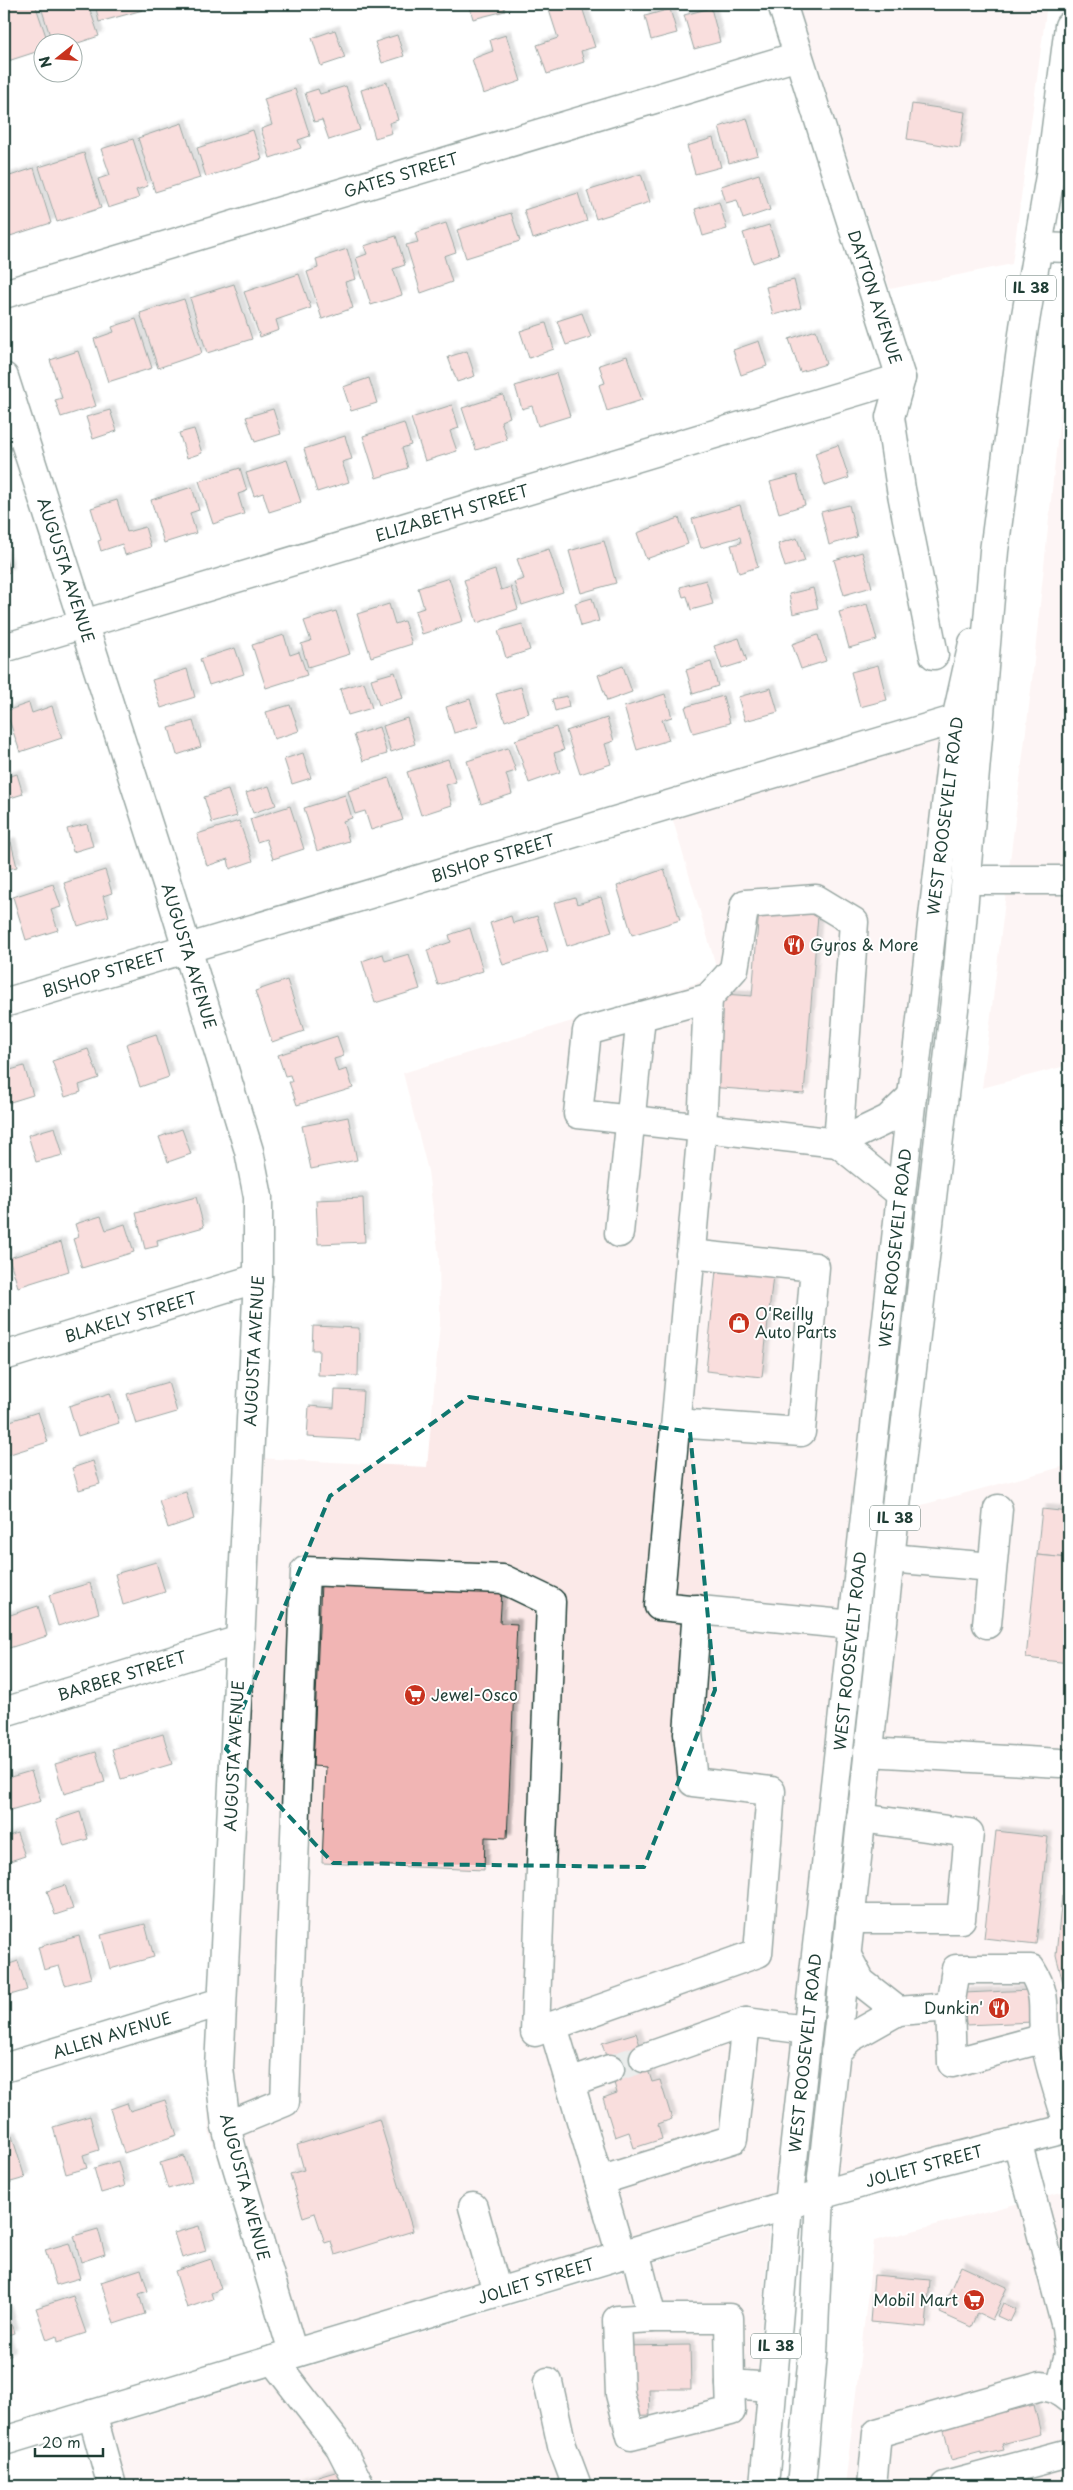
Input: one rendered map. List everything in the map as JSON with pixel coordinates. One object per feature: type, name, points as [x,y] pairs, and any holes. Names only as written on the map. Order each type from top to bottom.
[{"type":"street","name":"DAYTON AVENUE","points":[[782,4],[901,378],[890,417],[901,489],[934,655]]},
{"type":"street","name":"WEST ROOSEVELT ROAD","points":[[801,2486],[812,2353],[820,2195],[868,1752],[956,992],[982,712],[994,551],[1024,327],[1050,176],[1069,26]]},
{"type":"street","name":"GATES STREET","points":[[4,294],[798,56]]},
{"type":"street","points":[[1038,247],[1069,248]]},
{"type":"street","name":"AUGUSTA AVENUE","points":[[4,376],[187,949],[249,1151],[258,1197],[258,1278],[221,2002],[220,2076],[226,2126],[283,2356]]},
{"type":"street","name":"ELIZABETH STREET","points":[[4,648],[901,378]]},
{"type":"street","name":"WEST ROOSEVELT ROAD","points":[[764,2486],[788,2205],[807,2030],[956,720],[994,551]]},
{"type":"street","name":"BISHOP STREET","points":[[4,1003],[982,712]]},
{"type":"street","points":[[966,880],[1069,880]]},
{"type":"street","points":[[838,1142],[854,922],[816,899],[745,904],[734,969],[708,998],[587,1031],[578,1114],[838,1142],[888,1119],[912,1096]]},
{"type":"street","points":[[708,998],[702,1128],[659,1606],[853,1625]]},
{"type":"street","points":[[619,1233],[641,1016]]},
{"type":"street","points":[[838,1142],[901,1194]]},
{"type":"street","points":[[676,1424],[802,1432],[816,1267],[690,1254]]},
{"type":"street","name":"BLAKELY STREET","points":[[4,1356],[258,1278]]},
{"type":"street","points":[[987,1624],[998,1509]]},
{"type":"street","points":[[890,1558],[992,1567]]},
{"type":"street","points":[[226,2126],[285,2102],[305,1571],[503,1579],[551,1602],[536,2032],[758,1953],[771,1791],[693,1782],[688,1733],[697,1609]]},
{"type":"street","name":"BARBER STREET","points":[[4,1712],[240,1640]]},
{"type":"street","points":[[868,1752],[1060,1763]]},
{"type":"street","points":[[850,1919],[961,1919],[969,1833],[861,1818]]},
{"type":"street","points":[[846,1954],[861,1982],[898,2011]]},
{"type":"street","points":[[1045,2038],[952,2063],[950,2007],[956,1969],[1031,1969],[1039,1982],[1045,2002],[1045,2038],[1069,2128]]},
{"type":"street","name":"ALLEN AVENUE","points":[[4,2068],[221,2002]]},
{"type":"street","points":[[835,2053],[850,2038],[866,2027],[898,2011],[950,2007]]},
{"type":"street","points":[[599,2181],[733,2139],[746,2022]]},
{"type":"street","points":[[644,2058],[746,2022],[807,2030]]},
{"type":"street","points":[[553,2026],[599,2181],[652,2318]]},
{"type":"street","points":[[570,2083],[610,2069]]},
{"type":"street","name":"JOLIET STREET","points":[[4,2441],[820,2195],[932,2163],[1069,2128]]},
{"type":"street","points":[[872,2486],[877,2433],[1041,2386],[1064,2395],[1069,2354],[1066,2327],[1017,2141]]},
{"type":"street","points":[[474,2207],[497,2292]]},
{"type":"street","points":[[729,2318],[730,2384],[731,2412],[631,2436],[620,2394],[617,2320],[729,2318]]},
{"type":"street","points":[[283,2356],[340,2447],[360,2486]]},
{"type":"street","points":[[548,2382],[562,2446],[577,2486]]},
{"type":"street","points":[[730,2384],[772,2387]]},
{"type":"street","points":[[92,2414],[112,2486]]},
{"type":"street","points":[[945,2486],[1069,2453]]},
{"type":"highlighted area","points":[[469,1397],[690,1432],[715,1690],[644,1867],[333,1863],[226,1749],[330,1496]]},
{"type":"shaded area","points":[[798,4],[1047,4],[1012,264],[890,289]]},
{"type":"shaded area","points":[[1069,328],[1069,1065],[982,1088],[1031,690]]},
{"type":"shaded area","points":[[940,740],[852,1498],[777,2193],[277,2342],[209,2131],[205,2059],[238,1457],[427,1467],[440,1323],[439,1257],[428,1171],[403,1073],[719,976],[672,817]]},
{"type":"shaded area","points":[[1069,1465],[1069,2119],[836,2183],[874,1796],[907,1509]]},
{"type":"shaded area","points":[[1069,2190],[1069,2486],[845,2486],[874,2241]]},
{"type":"shaded area","points":[[769,2228],[749,2486],[101,2486],[86,2433]]},
{"type":"building","points":[[4,4],[35,4],[45,32],[32,32],[32,53],[5,62]]},
{"type":"building","points":[[40,4],[88,4],[99,36],[82,42],[82,32],[49,32]]},
{"type":"building","points":[[95,4],[141,4],[143,10],[99,22]]},
{"type":"building","points":[[469,4],[503,4],[505,11],[473,19]]},
{"type":"building","points":[[556,4],[581,4],[595,47],[581,51],[584,62],[547,74],[537,45],[558,38],[548,7]]},
{"type":"building","points":[[711,8],[720,42],[694,49],[684,15]]},
{"type":"building","points":[[670,9],[677,33],[651,40],[645,16]]},
{"type":"building","points":[[335,30],[345,58],[321,66],[312,38]]},
{"type":"building","points":[[397,35],[404,56],[382,63],[375,42]]},
{"type":"building","points":[[506,35],[521,81],[483,94],[472,59],[493,51],[490,40]]},
{"type":"building","points":[[387,82],[398,120],[389,123],[392,133],[375,138],[361,90]]},
{"type":"building","points":[[346,86],[360,130],[329,140],[322,120],[314,122],[305,93],[318,89],[320,94]]},
{"type":"building","points":[[295,89],[310,136],[298,140],[301,148],[270,158],[261,129],[272,125],[264,99]]},
{"type":"building","points":[[912,104],[965,112],[960,148],[907,139]]},
{"type":"building","points":[[747,118],[758,155],[729,163],[719,127]]},
{"type":"building","points":[[182,123],[200,178],[155,192],[138,138]]},
{"type":"building","points":[[253,130],[262,159],[206,177],[197,148]]},
{"type":"building","points":[[713,138],[721,167],[695,174],[687,146]]},
{"type":"building","points":[[133,139],[148,186],[136,190],[139,198],[108,208],[98,179],[110,175],[101,149]]},
{"type":"building","points":[[84,153],[101,208],[57,222],[39,167]]},
{"type":"building","points":[[34,168],[51,223],[7,237],[4,226],[4,178]]},
{"type":"building","points":[[641,174],[650,202],[596,219],[587,191]]},
{"type":"building","points":[[759,174],[770,210],[743,219],[737,200],[726,203],[721,186]]},
{"type":"building","points":[[578,193],[587,221],[533,239],[524,210]]},
{"type":"building","points":[[719,202],[727,229],[703,236],[695,209]]},
{"type":"building","points":[[511,213],[520,241],[466,258],[457,230]]},
{"type":"building","points":[[446,223],[456,252],[444,256],[452,282],[421,293],[406,245],[418,242],[415,233]]},
{"type":"building","points":[[769,225],[779,254],[753,263],[743,233]]},
{"type":"building","points":[[396,236],[405,265],[393,269],[402,295],[371,305],[356,258],[367,254],[364,246]]},
{"type":"building","points":[[347,249],[356,279],[345,282],[353,308],[322,319],[307,272],[318,268],[316,259]]},
{"type":"building","points":[[299,274],[311,308],[276,320],[279,330],[260,337],[244,292]]},
{"type":"building","points":[[794,280],[801,308],[773,315],[766,287]]},
{"type":"building","points":[[234,284],[252,339],[207,353],[190,298]]},
{"type":"building","points":[[184,299],[202,353],[158,368],[140,313]]},
{"type":"building","points":[[582,313],[591,337],[566,345],[557,321]]},
{"type":"building","points":[[136,319],[152,368],[108,382],[94,339],[114,332],[112,327]]},
{"type":"building","points":[[546,323],[554,349],[529,358],[520,331]]},
{"type":"building","points":[[816,330],[826,364],[800,372],[789,339]]},
{"type":"building","points":[[759,341],[767,366],[741,375],[733,350]]},
{"type":"building","points":[[78,351],[96,406],[61,417],[55,400],[62,398],[50,360]]},
{"type":"building","points":[[467,351],[475,376],[457,382],[448,357]]},
{"type":"building","points":[[627,356],[642,400],[607,411],[599,385],[605,383],[599,365]]},
{"type":"building","points":[[556,373],[570,416],[538,426],[532,406],[522,409],[515,386]]},
{"type":"building","points":[[369,378],[377,403],[351,411],[343,387]]},
{"type":"building","points":[[503,395],[510,417],[501,421],[507,440],[476,450],[462,408]]},
{"type":"building","points":[[452,405],[459,428],[450,431],[457,451],[425,461],[411,418]]},
{"type":"building","points":[[273,409],[281,434],[255,442],[246,417]]},
{"type":"building","points":[[110,410],[117,431],[93,439],[86,417]]},
{"type":"building","points":[[404,423],[411,445],[402,448],[408,468],[376,478],[363,436]]},
{"type":"building","points":[[194,429],[202,453],[187,458],[179,433]]},
{"type":"building","points":[[345,436],[352,459],[342,462],[349,482],[317,492],[304,449]]},
{"type":"building","points":[[838,445],[849,478],[825,486],[815,453]]},
{"type":"building","points":[[287,460],[301,502],[269,512],[263,493],[254,496],[246,473]]},
{"type":"building","points":[[240,468],[247,491],[238,494],[244,514],[213,524],[199,481]]},
{"type":"building","points":[[797,475],[805,505],[779,513],[770,482]]},
{"type":"building","points":[[192,487],[199,510],[190,513],[196,533],[164,543],[151,500]]},
{"type":"building","points":[[117,500],[127,532],[145,527],[151,547],[125,555],[122,544],[101,551],[98,541],[101,540],[91,508]]},
{"type":"building","points":[[740,505],[758,567],[739,573],[731,545],[741,543],[740,537],[701,548],[692,519]]},
{"type":"building","points":[[849,505],[857,537],[829,545],[821,512]]},
{"type":"building","points":[[679,518],[688,544],[646,559],[637,533]]},
{"type":"building","points":[[797,538],[805,561],[785,567],[778,544]]},
{"type":"building","points":[[604,541],[616,583],[581,593],[569,551]]},
{"type":"building","points":[[549,549],[563,592],[522,605],[514,582],[524,579],[517,559]]},
{"type":"building","points":[[862,552],[872,587],[844,595],[834,560]]},
{"type":"building","points":[[4,553],[10,572],[4,574]]},
{"type":"building","points":[[495,570],[501,590],[511,587],[518,609],[477,623],[464,580]]},
{"type":"building","points":[[449,578],[463,621],[422,634],[415,611],[424,608],[418,588]]},
{"type":"building","points":[[706,580],[713,604],[691,610],[687,596],[683,597],[680,587]]},
{"type":"building","points":[[813,588],[818,608],[793,614],[789,594]]},
{"type":"building","points":[[592,598],[599,621],[581,626],[575,603]]},
{"type":"building","points":[[389,604],[395,624],[404,621],[412,644],[371,657],[357,614]]},
{"type":"building","points":[[867,604],[877,640],[849,648],[839,612]]},
{"type":"building","points":[[336,611],[350,654],[308,667],[301,644],[311,641],[304,621]]},
{"type":"building","points":[[522,624],[530,650],[506,658],[498,631]]},
{"type":"building","points":[[284,635],[290,655],[299,652],[307,675],[266,688],[252,645]]},
{"type":"building","points":[[818,635],[826,661],[801,669],[792,644]]},
{"type":"building","points":[[739,638],[747,661],[722,669],[714,646]]},
{"type":"building","points":[[235,648],[244,674],[209,685],[200,659]]},
{"type":"building","points":[[711,662],[718,686],[693,694],[686,670]]},
{"type":"building","points":[[878,665],[887,700],[860,707],[851,672]]},
{"type":"building","points":[[623,666],[632,692],[607,701],[598,675]]},
{"type":"building","points":[[187,669],[195,697],[161,708],[152,680]]},
{"type":"building","points":[[395,672],[403,698],[379,705],[371,679]]},
{"type":"building","points":[[364,682],[372,708],[348,715],[340,689]]},
{"type":"building","points":[[521,687],[529,713],[505,721],[496,694]]},
{"type":"building","points":[[771,688],[778,712],[745,721],[738,697]]},
{"type":"building","points":[[665,694],[672,717],[662,720],[669,740],[637,750],[624,707]]},
{"type":"building","points":[[567,696],[569,707],[555,711],[552,699]]},
{"type":"building","points":[[723,696],[730,723],[693,733],[685,707]]},
{"type":"building","points":[[470,699],[479,726],[454,733],[446,707]]},
{"type":"building","points":[[29,703],[32,713],[52,706],[62,738],[20,752],[6,711]]},
{"type":"building","points":[[290,705],[299,731],[274,739],[266,712]]},
{"type":"building","points":[[407,718],[415,744],[391,752],[383,726]]},
{"type":"building","points":[[607,718],[614,741],[605,744],[611,764],[580,774],[566,731]]},
{"type":"building","points":[[193,721],[201,747],[177,755],[169,728]]},
{"type":"building","points":[[379,727],[387,754],[363,761],[354,735]]},
{"type":"building","points":[[556,727],[564,750],[554,753],[560,772],[529,783],[515,740]]},
{"type":"building","points":[[508,748],[516,771],[506,774],[512,794],[481,804],[467,761]]},
{"type":"building","points":[[303,753],[311,778],[292,784],[284,759]]},
{"type":"building","points":[[448,759],[456,782],[446,785],[452,805],[421,815],[407,772]]},
{"type":"building","points":[[17,774],[23,794],[4,800],[4,778]]},
{"type":"building","points":[[389,778],[403,820],[371,830],[365,811],[355,814],[348,791]]},
{"type":"building","points":[[269,786],[276,805],[253,813],[246,793]]},
{"type":"building","points":[[228,790],[237,816],[212,823],[204,797]]},
{"type":"building","points":[[345,795],[352,818],[343,821],[349,841],[317,851],[304,808]]},
{"type":"building","points":[[290,806],[304,849],[273,859],[266,839],[257,842],[250,819]]},
{"type":"building","points":[[239,821],[253,861],[230,869],[228,859],[207,866],[197,834]]},
{"type":"building","points":[[87,824],[93,846],[73,852],[67,829]]},
{"type":"building","points":[[11,842],[17,867],[4,870],[4,844]]},
{"type":"building","points":[[664,869],[680,920],[632,935],[617,886]]},
{"type":"building","points":[[105,870],[112,893],[103,896],[109,916],[78,926],[64,883]]},
{"type":"building","points":[[53,884],[61,907],[51,910],[58,930],[26,940],[13,897]]},
{"type":"building","points":[[575,897],[577,904],[601,897],[612,932],[567,946],[554,903]]},
{"type":"building","points":[[759,910],[818,915],[804,1094],[708,1087],[715,1002],[723,994],[752,996]]},
{"type":"building","points":[[511,916],[513,923],[537,916],[548,951],[503,965],[490,923]]},
{"type":"building","points":[[470,928],[483,971],[438,985],[427,950],[451,942],[449,935]]},
{"type":"building","points":[[383,954],[385,961],[409,954],[420,989],[375,1003],[362,961]]},
{"type":"building","points":[[287,980],[304,1031],[272,1042],[255,991]]},
{"type":"building","points":[[156,1034],[169,1077],[140,1087],[126,1044]]},
{"type":"building","points":[[337,1036],[344,1056],[334,1059],[338,1072],[347,1069],[353,1088],[297,1105],[289,1082],[292,1082],[290,1075],[285,1076],[278,1055]]},
{"type":"building","points":[[88,1049],[99,1078],[79,1085],[81,1092],[65,1097],[52,1061]]},
{"type":"building","points":[[24,1066],[33,1095],[4,1104],[4,1072]]},
{"type":"building","points":[[348,1117],[357,1160],[311,1169],[302,1126]]},
{"type":"building","points":[[55,1127],[63,1155],[36,1162],[28,1135]]},
{"type":"building","points":[[182,1129],[191,1154],[168,1162],[159,1137]]},
{"type":"building","points":[[196,1197],[204,1227],[157,1240],[158,1246],[145,1249],[136,1213]]},
{"type":"building","points":[[363,1198],[365,1242],[318,1244],[316,1200]]},
{"type":"building","points":[[101,1216],[106,1230],[125,1224],[134,1252],[82,1268],[73,1239],[79,1237],[75,1224]]},
{"type":"building","points":[[61,1242],[69,1271],[18,1287],[9,1258]]},
{"type":"building","name":"O'Reilly Auto Parts","points":[[716,1270],[773,1275],[762,1377],[706,1371]]},
{"type":"building","points":[[313,1326],[359,1328],[358,1376],[318,1375],[319,1350],[312,1350]]},
{"type":"building","points":[[168,1382],[177,1412],[136,1424],[127,1394]]},
{"type":"building","points":[[335,1390],[363,1391],[360,1440],[307,1437],[309,1406],[334,1408]]},
{"type":"building","points":[[110,1393],[119,1423],[78,1436],[69,1406]]},
{"type":"building","points":[[38,1412],[48,1442],[7,1455],[4,1446],[4,1423]]},
{"type":"building","points":[[93,1461],[100,1484],[79,1490],[72,1468]]},
{"type":"building","points":[[186,1492],[194,1519],[168,1528],[159,1500]]},
{"type":"building","points":[[1042,1509],[1069,1512],[1069,1558],[1037,1555]]},
{"type":"building","points":[[1037,1555],[1069,1558],[1069,1663],[1026,1658]]},
{"type":"building","points":[[156,1562],[165,1592],[123,1605],[115,1574]]},
{"type":"building","points":[[90,1583],[99,1613],[58,1626],[49,1595]]},
{"type":"building","name":"Jewel-Osco","points":[[321,1583],[502,1591],[500,1623],[517,1624],[507,1838],[485,1837],[484,1870],[322,1863],[326,1767],[313,1766]]},
{"type":"building","points":[[38,1606],[47,1636],[6,1649],[4,1617]]},
{"type":"building","points":[[163,1734],[172,1764],[121,1779],[112,1749]]},
{"type":"building","points":[[96,1752],[105,1782],[64,1794],[55,1764]]},
{"type":"building","points":[[31,1771],[41,1801],[4,1812],[4,1779]]},
{"type":"building","points":[[80,1812],[88,1839],[64,1846],[56,1820]]},
{"type":"building","points":[[996,1831],[1048,1837],[1036,1944],[984,1938]]},
{"type":"building","points":[[17,1833],[25,1856],[4,1863],[4,1838]]},
{"type":"building","points":[[65,1885],[73,1909],[55,1915],[47,1891]]},
{"type":"building","points":[[1062,1896],[1069,1896],[1069,2006],[1056,1955]]},
{"type":"building","points":[[145,1924],[154,1957],[110,1969],[101,1935]]},
{"type":"building","points":[[79,1936],[91,1978],[65,1985],[59,1966],[44,1970],[38,1947]]},
{"type":"building","points":[[18,1961],[27,1990],[4,1997],[4,1966]]},
{"type":"building","name":"Dunkin'","points":[[1031,1990],[1033,2022],[966,2025],[964,1993]]},
{"type":"building","points":[[636,2033],[652,2082],[660,2080],[672,2119],[658,2124],[662,2139],[634,2148],[629,2132],[615,2137],[603,2098],[617,2093],[602,2043]]},
{"type":"building","points":[[165,2100],[177,2135],[124,2153],[110,2109],[127,2103],[130,2111]]},
{"type":"building","points":[[90,2116],[99,2150],[83,2155],[87,2168],[66,2174],[53,2127]]},
{"type":"building","points":[[379,2119],[413,2231],[335,2255],[331,2241],[325,2243],[315,2213],[303,2217],[290,2174],[304,2170],[297,2145]]},
{"type":"building","points":[[12,2136],[25,2178],[4,2184],[4,2138]]},
{"type":"building","points":[[184,2156],[192,2182],[168,2189],[160,2163]]},
{"type":"building","points":[[118,2161],[125,2186],[101,2193],[94,2168]]},
{"type":"building","points":[[199,2226],[206,2251],[182,2258],[174,2233]]},
{"type":"building","points":[[98,2229],[105,2254],[81,2262],[74,2236]]},
{"type":"building","points":[[69,2243],[80,2278],[56,2285],[45,2250]]},
{"type":"building","points":[[211,2259],[221,2289],[211,2293],[213,2299],[187,2308],[175,2271]]},
{"type":"building","name":"Mobil Mart","points":[[961,2266],[1007,2287],[992,2320],[977,2313],[971,2327],[940,2313]]},
{"type":"building","points":[[141,2269],[148,2291],[139,2294],[145,2314],[114,2324],[101,2282]]},
{"type":"building","points":[[874,2275],[930,2280],[926,2327],[870,2322]]},
{"type":"building","points":[[73,2296],[86,2333],[58,2342],[57,2336],[47,2340],[36,2308]]},
{"type":"building","points":[[1003,2303],[1016,2309],[1010,2322],[997,2316]]},
{"type":"building","points":[[7,2310],[14,2333],[5,2336],[11,2355],[4,2358],[4,2311]]},
{"type":"building","points":[[690,2345],[691,2389],[649,2389],[650,2415],[628,2416],[621,2346]]},
{"type":"building","points":[[1034,2405],[1041,2434],[1002,2444],[1004,2450],[981,2455],[981,2452],[951,2460],[943,2426],[1005,2410],[1005,2412]]},
{"type":"building","points":[[342,2470],[348,2486],[287,2486]]},
{"type":"tunnel","points":[[610,2069],[644,2058]]},
{"type":"place","name":"Gyros & More","points":[[794,945]]},
{"type":"place","name":"O'Reilly Auto Parts","points":[[739,1323]]},
{"type":"place","name":"Jewel-Osco","points":[[415,1695]]},
{"type":"place","name":"Dunkin'","points":[[999,2008]]},
{"type":"place","name":"Mobil Mart","points":[[974,2300]]}]
